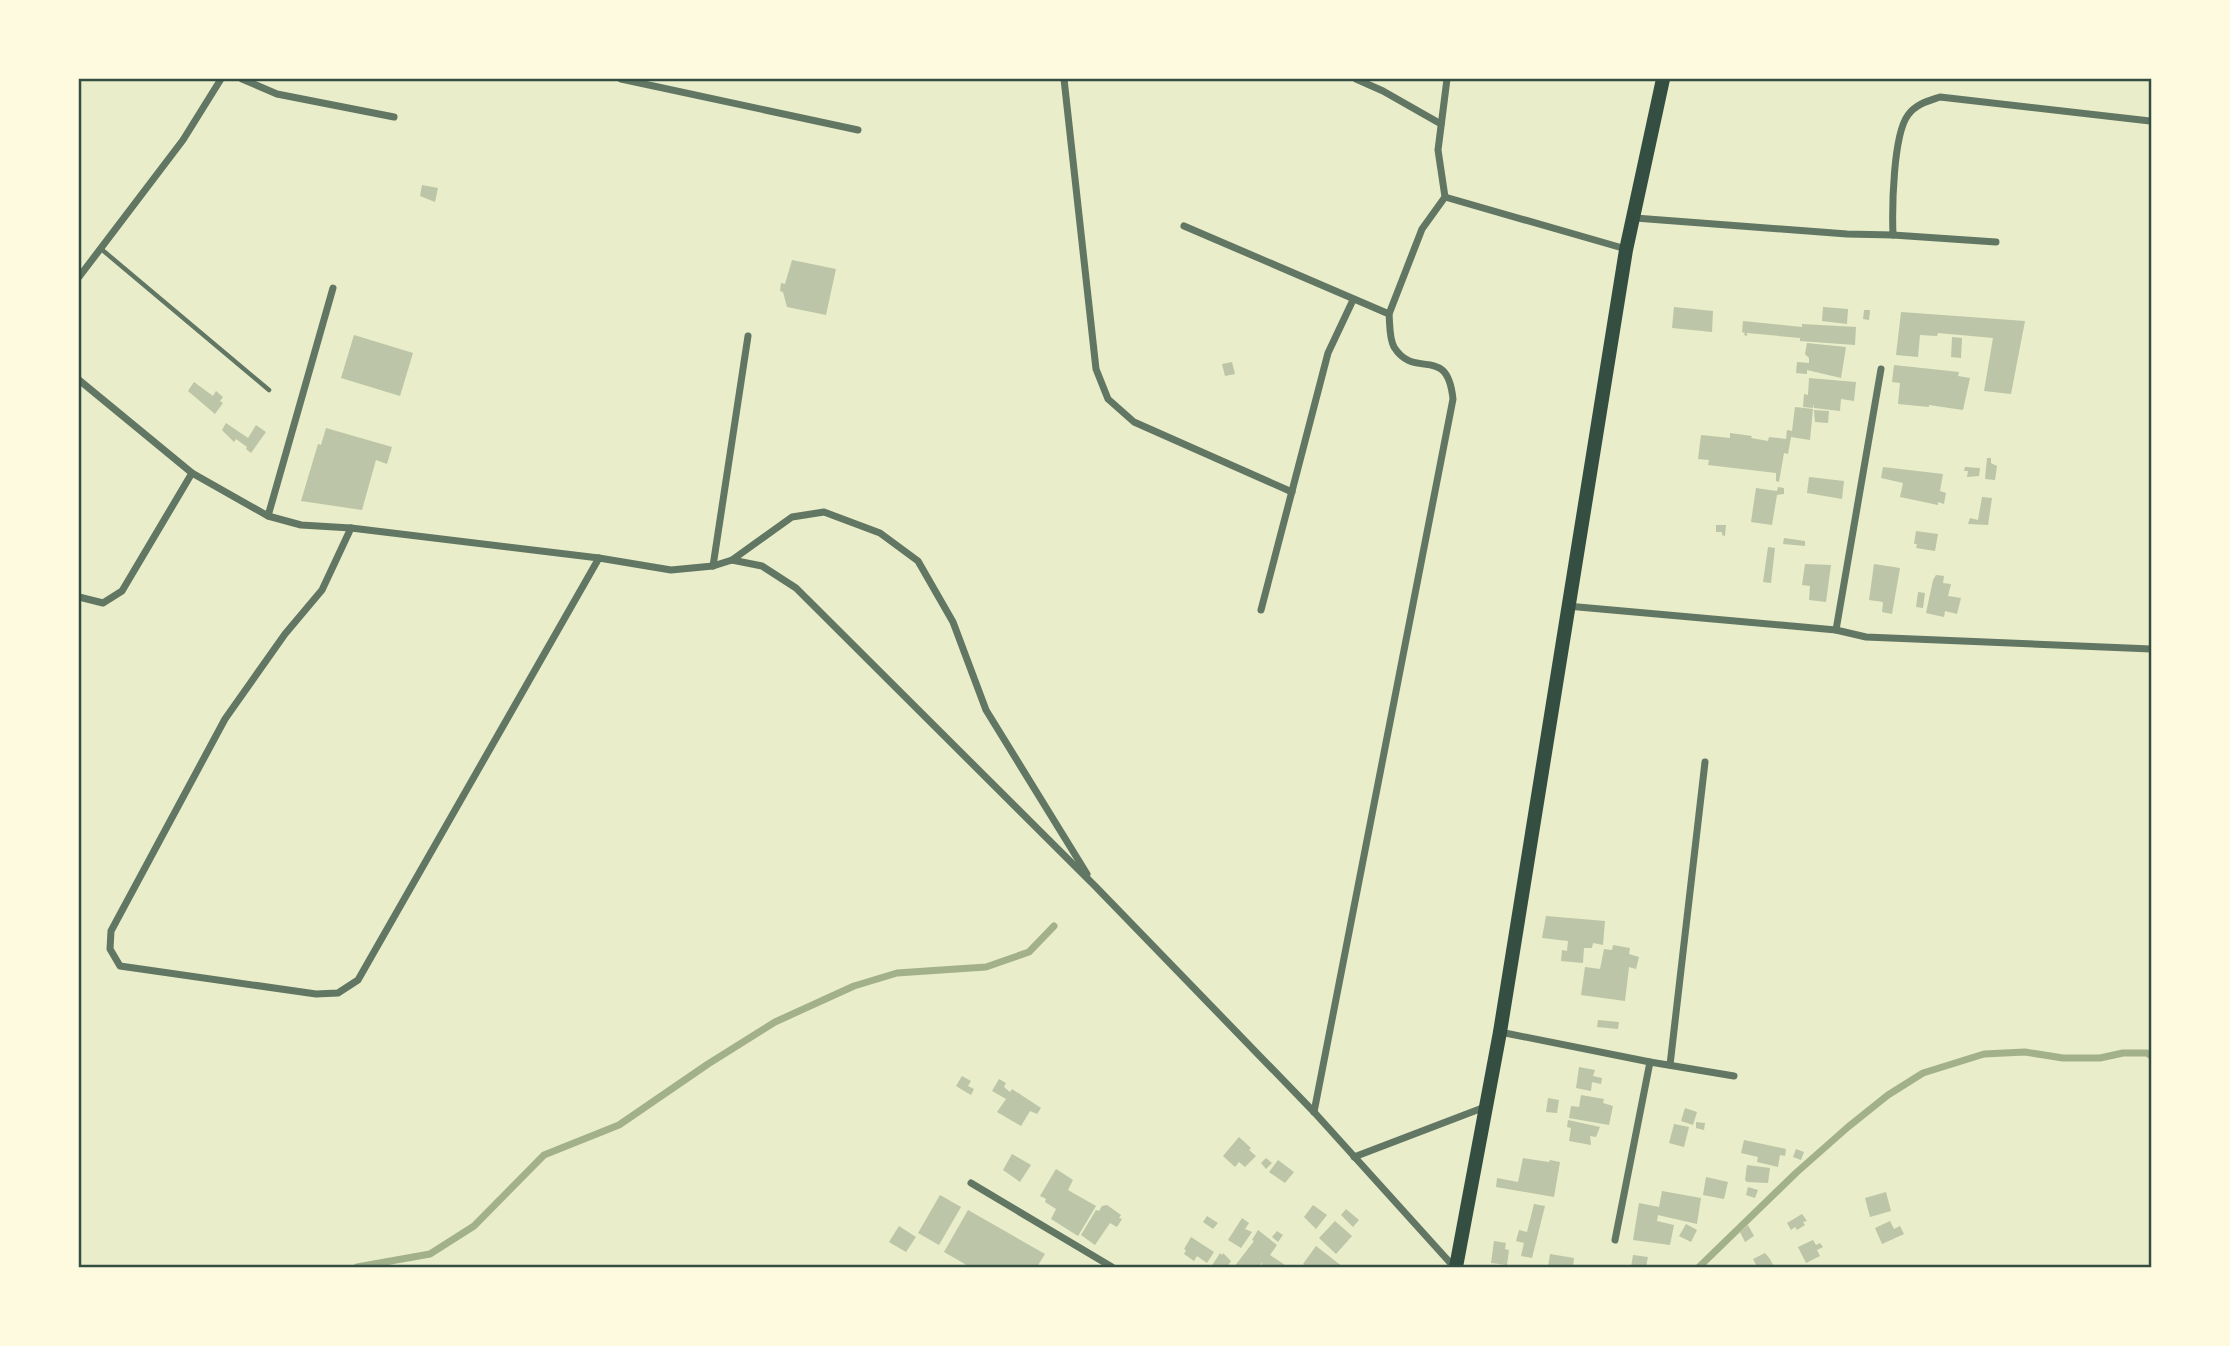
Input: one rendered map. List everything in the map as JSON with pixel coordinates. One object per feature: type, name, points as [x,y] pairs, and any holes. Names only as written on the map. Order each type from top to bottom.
[{"type":"main road","points":[[1455,1267],[1500,1031],[1626,250],[1663,79]]},
{"type":"street","points":[[79,277],[183,140],[221,79]]},
{"type":"street","points":[[242,79],[277,94],[394,117]]},
{"type":"street","points":[[621,79],[858,130]]},
{"type":"street","points":[[1064,79],[1096,369],[1108,399],[1134,422],[1292,492]]},
{"type":"street","points":[[1356,79],[1441,124]]},
{"type":"street","points":[[1314,1112],[1453,400],[1452,385],[1447,373],[1435,364],[1410,362],[1393,344],[1389,314],[1422,229],[1445,197],[1437,150],[1447,79]]},
{"type":"street","points":[[1893,235],[1892,206],[1900,129],[1908,115],[1922,103],[1940,97],[2150,121]]},
{"type":"street","points":[[1445,197],[1626,250]]},
{"type":"street","points":[[1635,218],[1996,242]]},
{"type":"street","points":[[1185,226],[1389,314]]},
{"type":"street","points":[[268,516],[333,288]]},
{"type":"street","points":[[1261,610],[1328,353],[1353,300]]},
{"type":"street","points":[[713,566],[748,336]]},
{"type":"street","points":[[1836,630],[1881,369]]},
{"type":"street","points":[[79,380],[192,473],[268,516],[300,525],[351,528],[599,558],[671,570],[713,566],[732,560],[792,517],[824,512],[880,533],[918,561],[953,622],[986,710],[1094,886]]},
{"type":"street","points":[[79,597],[103,603],[122,591],[192,473]]},
{"type":"street","points":[[351,528],[322,590],[285,634],[225,719],[111,932],[110,949],[120,966],[316,993],[338,993],[358,980],[599,558]]},
{"type":"street","points":[[732,560],[762,566],[796,588],[1094,886],[1314,1112],[1455,1267]]},
{"type":"street","points":[[1567,606],[1836,630],[1866,637],[2151,649]]},
{"type":"street","points":[[1670,1065],[1705,762]]},
{"type":"street","points":[[1500,1031],[1650,1062],[1734,1076]]},
{"type":"street","points":[[1615,1240],[1650,1062]]},
{"type":"street","points":[[1354,1157],[1485,1107]]},
{"type":"street","points":[[971,1183],[1112,1267]]},
{"type":"lane","points":[[99,248],[269,390]]},
{"type":"building","points":[[422,185],[438,188],[435,202],[420,196]]},
{"type":"building","points":[[792,260],[836,269],[826,315],[787,307],[783,292],[780,291],[781,283],[785,284]]},
{"type":"building","points":[[1674,307],[1713,311],[1712,332],[1672,328]]},
{"type":"building","points":[[1823,307],[1848,309],[1847,324],[1822,321]]},
{"type":"building","points":[[1864,310],[1870,310],[1869,320],[1863,319]]},
{"type":"building","points":[[1901,312],[2025,321],[2011,394],[1984,391],[1993,338],[1938,333],[1937,336],[1920,335],[1918,357],[1896,355]]},
{"type":"building","points":[[1743,321],[1802,327],[1802,324],[1856,327],[1855,345],[1747,333],[1747,336],[1742,332]]},
{"type":"building","points":[[354,335],[413,353],[400,396],[341,378]]},
{"type":"building","points":[[1952,337],[1962,338],[1961,358],[1951,357]]},
{"type":"building","points":[[1807,343],[1846,347],[1841,378],[1807,370],[1807,374],[1796,373],[1797,362],[1809,363],[1805,354]]},
{"type":"building","points":[[1232,362],[1235,374],[1225,376],[1222,364]]},
{"type":"building","points":[[1894,365],[1959,372],[1958,376],[1970,378],[1963,410],[1898,404],[1900,383],[1892,382]]},
{"type":"building","points":[[1809,378],[1856,382],[1854,401],[1841,399],[1840,411],[1814,408],[1814,404],[1813,408],[1803,407],[1804,394],[1808,395]]},
{"type":"building","points":[[194,382],[213,396],[216,391],[223,397],[220,401],[223,403],[215,414],[188,391]]},
{"type":"building","points":[[1795,407],[1813,409],[1810,440],[1791,437],[1788,454],[1784,453],[1779,482],[1776,481],[1776,473],[1708,465],[1709,460],[1698,459],[1701,435],[1730,438],[1730,433],[1768,441],[1769,437],[1786,439],[1787,430],[1792,431]]},
{"type":"building","points":[[1814,410],[1829,411],[1828,423],[1815,422]]},
{"type":"building","points":[[226,423],[248,438],[256,425],[266,432],[251,453],[247,447],[236,439],[234,442],[222,430]]},
{"type":"building","points":[[326,428],[392,447],[387,464],[376,460],[362,510],[301,501],[318,444],[321,445]]},
{"type":"building","points":[[1987,458],[1991,458],[1991,463],[1997,466],[1995,480],[1985,479]]},
{"type":"building","points":[[1883,467],[1943,474],[1940,491],[1946,493],[1944,504],[1900,497],[1903,483],[1881,478]]},
{"type":"building","points":[[1965,467],[1980,468],[1979,476],[1967,477],[1968,471],[1964,471]]},
{"type":"building","points":[[1809,477],[1844,481],[1842,499],[1807,493]]},
{"type":"building","points":[[1778,487],[1784,488],[1784,494],[1777,495],[1772,525],[1751,522],[1756,488],[1777,491]]},
{"type":"building","points":[[1982,497],[1992,498],[1988,525],[1968,524],[1970,518],[1978,520]]},
{"type":"building","points":[[1716,525],[1726,525],[1725,536],[1722,532],[1716,532]]},
{"type":"building","points":[[1916,531],[1938,534],[1935,551],[1916,548]]},
{"type":"building","points":[[1784,538],[1805,541],[1805,546],[1783,544]]},
{"type":"building","points":[[1768,547],[1775,548],[1771,583],[1763,582]]},
{"type":"building","points":[[1805,564],[1831,565],[1826,602],[1809,600],[1810,586],[1802,585]]},
{"type":"building","points":[[1874,564],[1900,568],[1892,614],[1882,612],[1883,602],[1869,600]]},
{"type":"building","points":[[1936,575],[1944,576],[1943,583],[1951,584],[1948,596],[1961,598],[1957,614],[1945,611],[1944,617],[1926,613]]},
{"type":"building","points":[[1918,592],[1925,593],[1923,608],[1916,607]]},
{"type":"building","points":[[1546,916],[1605,921],[1603,945],[1593,943],[1592,948],[1584,948],[1583,963],[1561,961],[1562,950],[1567,951],[1568,941],[1542,938]]},
{"type":"building","points":[[1613,945],[1630,948],[1629,954],[1639,957],[1636,969],[1629,967],[1625,1001],[1581,995],[1585,967],[1600,969],[1604,949],[1612,950]]},
{"type":"building","points":[[1598,1020],[1619,1022],[1618,1029],[1597,1027]]},
{"type":"building","points":[[1579,1067],[1595,1070],[1593,1076],[1602,1078],[1601,1084],[1592,1082],[1591,1091],[1576,1088]]},
{"type":"building","points":[[962,1076],[971,1081],[968,1086],[974,1089],[971,1095],[956,1086]]},
{"type":"building","points":[[999,1079],[1006,1083],[1004,1087],[1010,1092],[1012,1089],[1041,1108],[1037,1114],[1030,1111],[1021,1126],[997,1112],[1006,1099],[992,1091]]},
{"type":"building","points":[[1581,1095],[1604,1099],[1603,1103],[1613,1106],[1609,1125],[1569,1118],[1571,1106],[1579,1107]]},
{"type":"building","points":[[1548,1098],[1559,1100],[1557,1113],[1546,1112]]},
{"type":"building","points":[[1685,1108],[1697,1112],[1693,1125],[1681,1121]]},
{"type":"building","points":[[1568,1120],[1600,1127],[1596,1137],[1590,1136],[1591,1145],[1569,1141],[1571,1128],[1567,1127]]},
{"type":"building","points":[[1696,1122],[1705,1123],[1704,1130],[1696,1128]]},
{"type":"building","points":[[1674,1124],[1689,1127],[1684,1147],[1669,1143]]},
{"type":"building","points":[[1239,1137],[1256,1156],[1245,1167],[1239,1162],[1235,1167],[1223,1156]]},
{"type":"building","points":[[1744,1140],[1786,1149],[1785,1156],[1780,1155],[1778,1167],[1757,1162],[1758,1157],[1741,1153]]},
{"type":"building","points":[[1796,1149],[1804,1152],[1801,1160],[1793,1157]]},
{"type":"building","points":[[1012,1154],[1031,1165],[1020,1182],[1003,1170]]},
{"type":"building","points":[[1266,1158],[1272,1163],[1266,1169],[1261,1163]]},
{"type":"building","points":[[1523,1158],[1560,1162],[1554,1197],[1496,1187],[1497,1178],[1518,1182]]},
{"type":"building","points":[[1278,1160],[1294,1172],[1285,1183],[1269,1172]]},
{"type":"building","points":[[1747,1165],[1770,1168],[1768,1183],[1747,1182]]},
{"type":"building","points":[[1056,1169],[1073,1180],[1068,1190],[1096,1206],[1078,1236],[1051,1219],[1056,1209],[1040,1196]]},
{"type":"building","points":[[1706,1177],[1728,1182],[1724,1199],[1703,1195]]},
{"type":"building","points":[[1748,1187],[1758,1190],[1755,1198],[1746,1195]]},
{"type":"building","points":[[1662,1191],[1701,1198],[1697,1224],[1658,1215],[1657,1221],[1674,1225],[1670,1245],[1633,1240],[1639,1203],[1659,1207]]},
{"type":"building","points":[[1886,1192],[1891,1211],[1870,1217],[1865,1198]]},
{"type":"building","points":[[940,1195],[961,1207],[939,1245],[918,1233]]},
{"type":"building","points":[[1534,1204],[1545,1206],[1532,1258],[1521,1256],[1524,1243],[1516,1241],[1519,1230],[1527,1232]]},
{"type":"building","points":[[1107,1205],[1121,1215],[1119,1218],[1122,1219],[1117,1227],[1110,1223],[1095,1245],[1081,1235],[1096,1210],[1099,1211],[1102,1206]]},
{"type":"building","points":[[1313,1205],[1327,1215],[1316,1229],[1304,1217]]},
{"type":"building","points":[[1346,1209],[1359,1220],[1353,1227],[1341,1215]]},
{"type":"building","points":[[968,1210],[1045,1254],[1037,1267],[970,1267],[944,1252]]},
{"type":"building","points":[[1802,1214],[1807,1221],[1803,1222],[1805,1225],[1791,1230],[1787,1223]]},
{"type":"building","points":[[1207,1216],[1218,1223],[1213,1229],[1203,1222]]},
{"type":"building","points":[[1242,1218],[1249,1223],[1245,1229],[1252,1232],[1241,1248],[1228,1240]]},
{"type":"building","points":[[1335,1221],[1352,1236],[1336,1254],[1319,1238]]},
{"type":"building","points":[[1890,1221],[1894,1229],[1900,1226],[1904,1234],[1882,1244],[1875,1228]]},
{"type":"building","points":[[1686,1224],[1697,1230],[1691,1242],[1679,1236]]},
{"type":"building","points":[[1748,1225],[1754,1236],[1745,1242],[1740,1232]]},
{"type":"building","points":[[899,1226],[916,1237],[906,1252],[889,1242]]},
{"type":"building","points":[[1258,1230],[1277,1245],[1270,1255],[1288,1267],[1261,1267],[1262,1262],[1259,1267],[1234,1267],[1254,1241],[1252,1240]]},
{"type":"building","points":[[1277,1231],[1283,1235],[1278,1242],[1272,1237]]},
{"type":"building","points":[[1191,1237],[1214,1252],[1207,1263],[1197,1256],[1194,1261],[1184,1254]]},
{"type":"building","points":[[1813,1240],[1816,1245],[1820,1243],[1823,1247],[1817,1250],[1820,1256],[1806,1263],[1798,1247]]},
{"type":"building","points":[[1494,1241],[1506,1243],[1505,1249],[1509,1250],[1507,1265],[1491,1263]]},
{"type":"building","points":[[1316,1246],[1343,1267],[1307,1267],[1303,1264]]},
{"type":"building","points":[[1220,1253],[1231,1261],[1227,1267],[1211,1267]]},
{"type":"building","points":[[1765,1253],[1774,1267],[1757,1267],[1753,1259]]},
{"type":"building","points":[[1550,1254],[1574,1258],[1573,1267],[1548,1267]]},
{"type":"building","points":[[1633,1255],[1648,1257],[1646,1267],[1631,1267]]},
{"type":"waterway","points":[[357,1267],[430,1254],[474,1226],[544,1155],[619,1125],[775,1022],[854,986],[897,973],[986,967],[1029,952],[1054,926]]},
{"type":"waterway","points":[[1699,1267],[1797,1172],[1848,1127],[1888,1095],[1923,1073],[1984,1054],[2025,1052],[2063,1058],[2100,1058],[2123,1053],[2147,1053],[2151,1056]]}]
